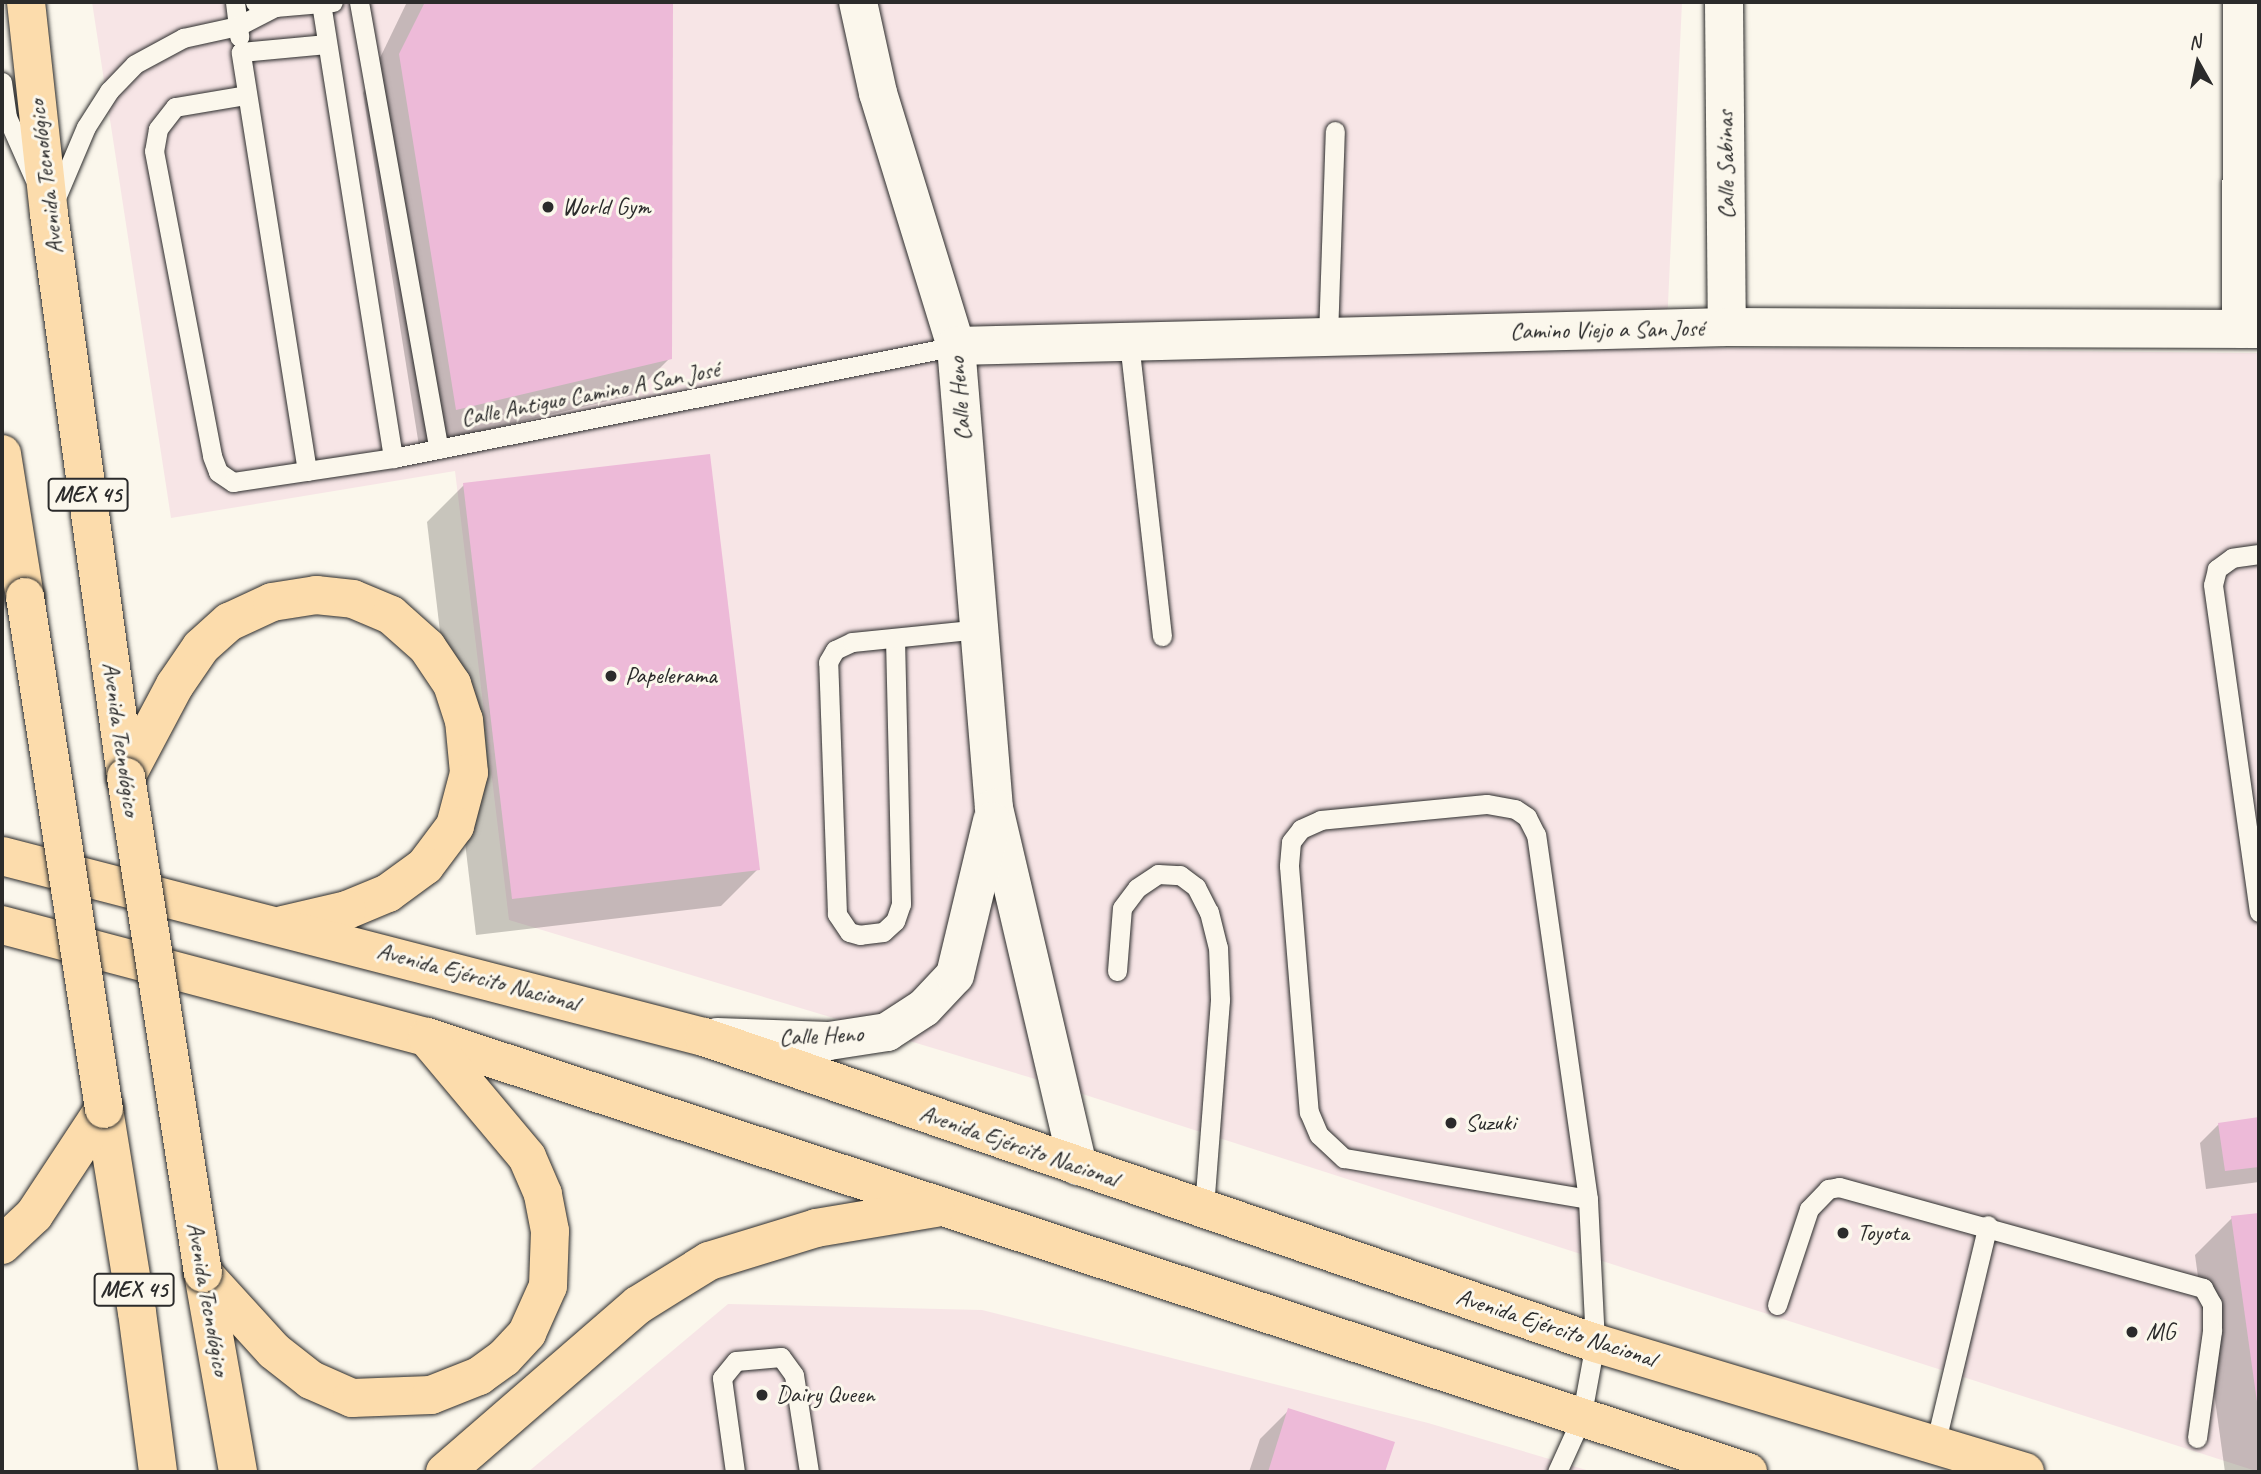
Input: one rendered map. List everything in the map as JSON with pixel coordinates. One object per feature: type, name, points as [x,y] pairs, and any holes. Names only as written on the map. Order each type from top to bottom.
[{"type":"main road","name":"Avenida Tecnológico","points":[[26,2],[49,214],[126,777],[203,1273],[239,1472]]},
{"type":"main road","name":"MEX 45","points":[[2,454],[13,583],[137,1312],[158,1472]]},
{"type":"main road","points":[[126,777],[175,685],[201,647],[229,622],[272,602],[316,595],[353,598],[391,615],[427,647],[452,684],[464,720],[469,773],[455,826],[425,866],[388,893],[346,910],[279,926]]},
{"type":"main road","name":"Avenida Ejército Nacional","points":[[2,856],[704,1037],[1595,1343],[2025,1472]]},
{"type":"main road","points":[[2,925],[426,1037],[1748,1472]]},
{"type":"main road","points":[[203,1273],[274,1352],[311,1380],[352,1398],[431,1395],[479,1376],[504,1358],[527,1333],[548,1286],[550,1231],[543,1194],[527,1157],[426,1037]]},
{"type":"main road","points":[[2,1245],[34,1215],[104,1110]]},
{"type":"main road","points":[[445,1472],[638,1305],[709,1261],[839,1223],[947,1207]]},
{"type":"street","name":"Calle Heno","points":[[858,2],[878,93],[956,346],[994,808],[1078,1166]]},
{"type":"street","name":"Calle Sabinas","points":[[1724,2],[1727,327]]},
{"type":"street","points":[[2242,2],[2250,329]]},
{"type":"street","name":"Camino Viejo a San José","points":[[956,346],[1727,327],[2250,329]]},
{"type":"street","name":"Calle Heno","points":[[704,1037],[829,1041],[887,1032],[924,1007],[955,975],[975,909],[994,808]]},
{"type":"lane","points":[[235,2],[246,95],[307,471]]},
{"type":"lane","points":[[255,2],[275,7],[328,3],[327,44],[393,458]]},
{"type":"lane","points":[[359,2],[439,449]]},
{"type":"lane","points":[[49,214],[86,127],[109,91],[135,64],[183,38],[238,26],[275,7]]},
{"type":"lane","points":[[241,52],[327,44]]},
{"type":"lane","points":[[2,82],[7,117],[49,214]]},
{"type":"lane","name":"Calle Antiguo Camino A San José","points":[[246,95],[175,107],[158,129],[154,151],[212,456],[218,472],[233,482],[393,458],[956,346]]},
{"type":"lane","points":[[1328,337],[1335,131]]},
{"type":"lane","points":[[1129,342],[1162,636]]},
{"type":"lane","points":[[2259,554],[2232,558],[2217,569],[2213,585],[2259,912]]},
{"type":"lane","points":[[895,638],[901,904],[895,921],[883,932],[860,936],[849,932],[837,914],[828,662],[835,650],[852,642],[979,629]]},
{"type":"lane","points":[[1557,1472],[1581,1419],[1595,1343],[1588,1199],[1545,879],[1536,835],[1527,817],[1515,809],[1486,804],[1321,820],[1301,829],[1291,842],[1289,866],[1309,1112],[1318,1135],[1344,1158],[1588,1199]]},
{"type":"lane","points":[[1116,971],[1122,908],[1136,888],[1158,874],[1180,875],[1196,887],[1209,912],[1218,947],[1220,1000],[1203,1209]]},
{"type":"lane","points":[[1777,1305],[1806,1216],[1828,1189],[1851,1189],[2203,1287],[2212,1304],[2212,1331],[2197,1438]]},
{"type":"lane","points":[[1935,1445],[1988,1225]]},
{"type":"lane","points":[[735,1472],[722,1378],[736,1361],[782,1357],[794,1375],[809,1472]]},
{"type":"shaded area","points":[[92,2],[1682,2],[1666,347],[2259,353],[2259,1472],[1042,1081],[509,920],[455,471],[171,518]]},
{"type":"shaded area","points":[[728,1304],[982,1310],[1428,1423],[1593,1472],[528,1472]]},
{"type":"building","name":"World Gym","points":[[425,2],[673,2],[672,359],[456,410],[399,54]]},
{"type":"building","name":"Papelerama","points":[[710,454],[760,870],[512,899],[463,483]]},
{"type":"building","points":[[2259,1117],[2259,1167],[2225,1171],[2218,1123]]},
{"type":"building","points":[[2259,1213],[2259,1409],[2258,1409],[2231,1216]]},
{"type":"building","points":[[1288,1408],[1395,1442],[1385,1472],[1268,1472]]},
{"type":"place","name":"World Gym","points":[[548,207]]},
{"type":"place","name":"Papelerama","points":[[611,676]]},
{"type":"place","name":"Suzuki","points":[[1451,1123]]},
{"type":"place","name":"Toyota","points":[[1843,1233]]},
{"type":"place","name":"MG","points":[[2132,1332]]},
{"type":"place","name":"Dairy Queen","points":[[762,1395]]}]
